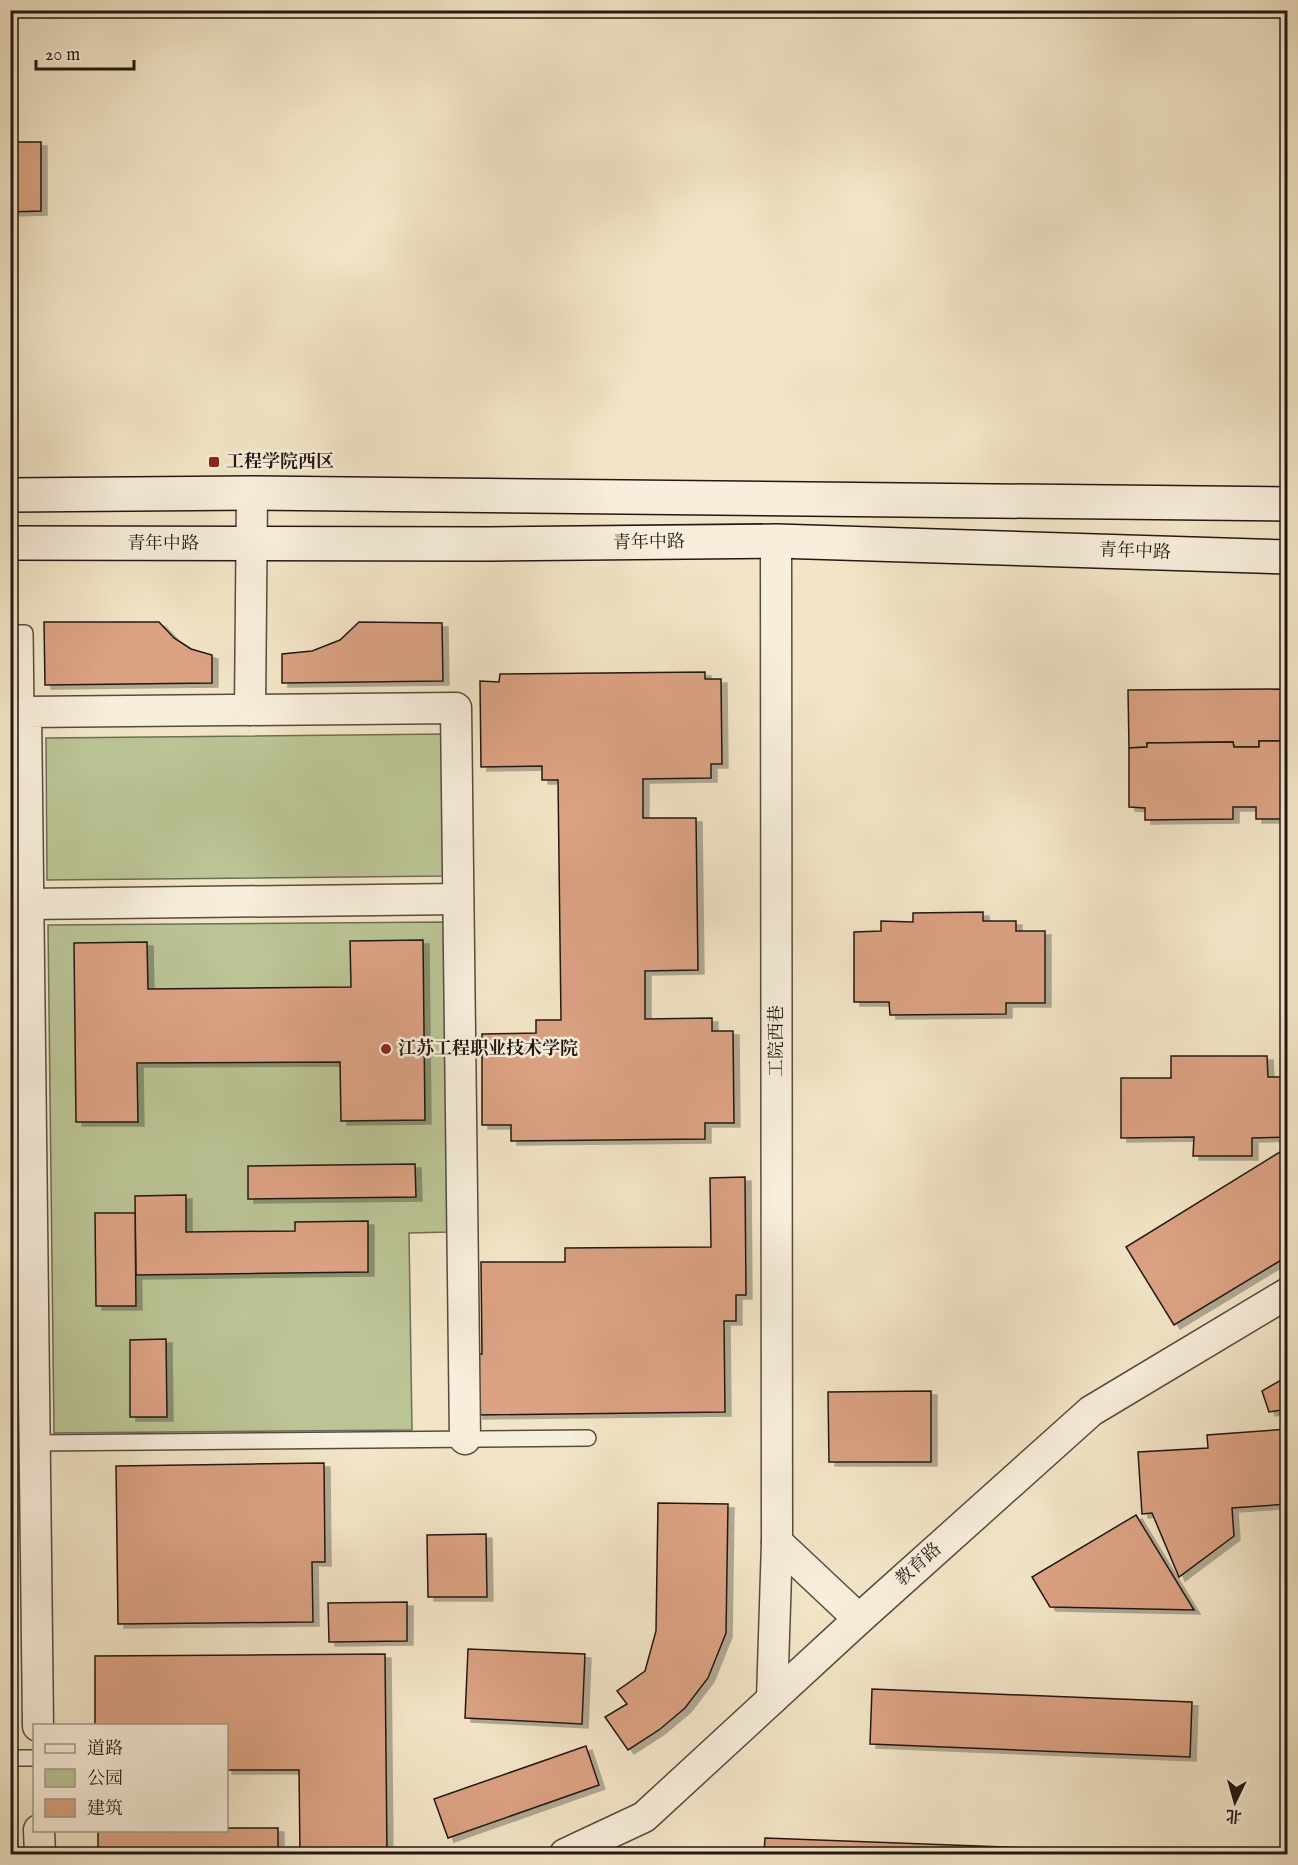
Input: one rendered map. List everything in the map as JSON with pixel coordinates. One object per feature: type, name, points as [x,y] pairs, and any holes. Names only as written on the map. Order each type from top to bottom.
[{"type":"main road","points":[[10,495],[252,493],[1287,504]]},
{"type":"main road","name":"青年中路","points":[[10,543],[252,545],[776,541],[1287,557]]},
{"type":"street","points":[[250,710],[252,493]]},
{"type":"street","name":"工院西巷","points":[[772,1699],[777,1542],[776,541]]},
{"type":"street","points":[[38,1724],[35,1443],[21,1244],[20,937],[29,904],[26,712],[456,708],[465,1439]]},
{"type":"street","points":[[29,904],[458,899]]},
{"type":"street","name":"教育路","points":[[566,1854],[644,1817],[859,1619],[1091,1411],[1287,1293]]},
{"type":"street","points":[[777,1542],[859,1619]]},
{"type":"street","points":[[39,1832],[40,1854]]},
{"type":"lane","points":[[10,633],[25,633],[26,712]]},
{"type":"lane","points":[[35,1443],[588,1437]]},
{"type":"lane","points":[[10,1758],[33,1758]]},
{"type":"green space","points":[[444,734],[445,876],[47,880],[46,738]]},
{"type":"green space","points":[[446,922],[449,1232],[409,1233],[412,1430],[54,1433],[48,925]]},
{"type":"green space","points":[[11,948],[27,948],[30,1187],[11,1187]]},
{"type":"green space","points":[[11,1271],[15,1271],[16,1404],[10,1404]]},
{"type":"building","points":[[10,142],[41,142],[41,211],[10,212]]},
{"type":"building","points":[[44,622],[159,622],[174,638],[191,649],[212,655],[212,683],[45,685]]},
{"type":"building","points":[[359,622],[442,623],[443,681],[282,683],[282,654],[312,651],[340,640]]},
{"type":"building","points":[[705,672],[705,679],[721,679],[722,764],[711,764],[711,778],[643,779],[643,818],[696,818],[698,970],[645,971],[645,1019],[712,1018],[712,1031],[733,1031],[734,1123],[705,1123],[705,1139],[511,1141],[511,1125],[482,1125],[482,1034],[536,1033],[536,1020],[561,1020],[558,780],[542,780],[542,766],[481,767],[480,681],[499,682],[500,674]]},
{"type":"building","points":[[1288,689],[1288,741],[1259,741],[1259,747],[1234,747],[1233,742],[1147,743],[1147,747],[1129,748],[1128,690]]},
{"type":"building","points":[[1259,741],[1288,741],[1288,819],[1256,819],[1256,807],[1233,807],[1233,819],[1145,820],[1145,808],[1129,807],[1129,748],[1147,747],[1147,743],[1233,742],[1234,747],[1259,747]]},
{"type":"building","points":[[983,912],[983,921],[1016,921],[1016,931],[1045,931],[1045,1003],[1006,1003],[1006,1014],[890,1015],[889,1002],[854,1002],[854,932],[881,931],[881,921],[913,922],[913,913]]},
{"type":"building","points":[[423,940],[425,1120],[341,1121],[340,1062],[137,1063],[138,1122],[76,1122],[74,943],[147,942],[148,989],[351,987],[350,941]]},
{"type":"building","points":[[1171,1056],[1267,1056],[1268,1077],[1288,1077],[1288,1137],[1252,1138],[1252,1156],[1193,1156],[1194,1137],[1121,1138],[1121,1078],[1171,1078]]},
{"type":"building","points":[[1288,1147],[1288,1256],[1174,1325],[1126,1247]]},
{"type":"building","points":[[415,1164],[416,1197],[248,1199],[248,1166]]},
{"type":"building","points":[[745,1177],[746,1295],[736,1295],[736,1321],[724,1321],[725,1412],[477,1415],[477,1354],[482,1354],[481,1262],[565,1262],[565,1248],[711,1247],[710,1178]]},
{"type":"building","points":[[186,1195],[186,1232],[295,1231],[295,1222],[368,1221],[368,1272],[136,1275],[135,1196]]},
{"type":"building","points":[[95,1213],[135,1213],[136,1306],[96,1306]]},
{"type":"building","points":[[166,1339],[167,1417],[130,1417],[130,1340]]},
{"type":"building","points":[[1288,1376],[1288,1409],[1269,1412],[1262,1391]]},
{"type":"building","points":[[931,1391],[931,1462],[829,1462],[828,1392]]},
{"type":"building","points":[[1288,1429],[1288,1504],[1232,1508],[1234,1536],[1179,1577],[1152,1513],[1142,1514],[1138,1452],[1208,1448],[1207,1435]]},
{"type":"building","points":[[324,1463],[325,1562],[312,1562],[313,1622],[118,1624],[116,1466]]},
{"type":"building","points":[[658,1503],[728,1504],[726,1633],[708,1678],[685,1708],[659,1730],[628,1750],[605,1717],[627,1704],[617,1691],[645,1671],[656,1631]]},
{"type":"building","points":[[1136,1515],[1194,1610],[1050,1607],[1032,1577]]},
{"type":"building","points":[[486,1534],[487,1597],[428,1597],[427,1535]]},
{"type":"building","points":[[407,1602],[407,1641],[329,1642],[328,1603]]},
{"type":"building","points":[[468,1649],[585,1654],[582,1724],[465,1718]]},
{"type":"building","points":[[385,1654],[387,1854],[300,1854],[299,1770],[228,1770],[228,1724],[95,1724],[95,1656]]},
{"type":"building","points":[[872,1689],[1192,1702],[1190,1757],[870,1744]]},
{"type":"building","points":[[1283,1704],[1288,1704],[1288,1744],[1283,1744]]},
{"type":"building","points":[[586,1746],[599,1785],[448,1838],[434,1799]]},
{"type":"building","points":[[228,1828],[278,1828],[278,1854],[98,1854],[98,1832],[228,1832]]},
{"type":"building","points":[[765,1838],[1030,1848],[1030,1854],[764,1854]]},
{"type":"building","points":[[1061,1850],[1169,1854],[1061,1854]]},
{"type":"place","name":"工程学院西区","points":[[214,462]]},
{"type":"place","name":"江苏工程职业技术学院","points":[[386,1049]]}]
